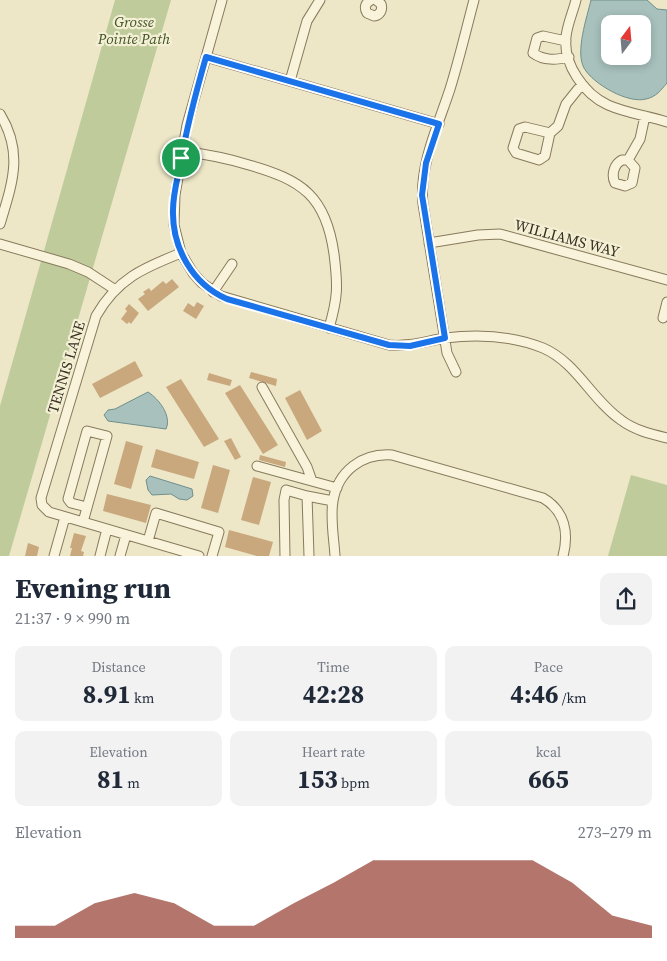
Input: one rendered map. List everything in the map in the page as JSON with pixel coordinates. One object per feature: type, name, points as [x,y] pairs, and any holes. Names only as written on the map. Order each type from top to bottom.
[{"type":"street","points":[[222,0],[194,98],[182,151],[173,210],[174,225],[181,253],[193,273],[213,292],[227,299],[389,345],[400,346],[445,338],[490,335],[542,348],[566,364],[603,405],[621,420],[634,428],[667,438]]},
{"type":"street","points":[[290,81],[307,21],[320,0]]},
{"type":"street","points":[[456,372],[447,353],[422,195],[426,163],[451,86],[474,0]]},
{"type":"street","points":[[576,0],[566,41],[574,72],[584,86],[606,104],[667,122]]},
{"type":"street","points":[[566,41],[543,36],[536,38],[533,53],[537,56],[553,60],[569,57]]},
{"type":"street","points":[[206,57],[439,124]]},
{"type":"street","points":[[550,133],[525,127],[519,129],[513,148],[516,153],[539,160],[545,156],[550,133],[558,126],[571,96],[584,86]]},
{"type":"street","points":[[0,114],[12,137],[15,156],[13,178],[0,224]]},
{"type":"street","points":[[628,160],[640,139],[645,116]]},
{"type":"street","points":[[182,151],[229,159],[284,176],[300,185],[315,200],[330,230],[338,286],[336,304],[329,328]]},
{"type":"street","name":"WILLIAMS WAY","points":[[429,243],[478,235],[506,235],[667,280]]},
{"type":"street","points":[[0,244],[69,264],[88,272],[114,289]]},
{"type":"street","name":"TENNIS LANE","points":[[65,517],[46,510],[42,504],[42,498],[93,322],[114,289],[136,273],[181,253]]},
{"type":"street","points":[[213,292],[232,264]]},
{"type":"street","points":[[663,318],[667,302]]},
{"type":"street","points":[[262,387],[307,467],[312,481]]},
{"type":"street","points":[[83,522],[110,434],[87,431],[68,500],[71,503],[87,507]]},
{"type":"street","points":[[335,556],[333,501],[345,473],[360,461],[380,455],[392,455],[543,498],[560,515],[566,532],[563,556]]},
{"type":"street","points":[[257,466],[337,488]]},
{"type":"street","points":[[286,556],[284,500],[286,490],[333,501]]},
{"type":"street","points":[[307,496],[309,556]]},
{"type":"street","points":[[148,541],[156,513],[219,532],[212,556]]},
{"type":"street","points":[[54,556],[65,517],[148,541],[174,552],[199,556]]},
{"type":"street","points":[[100,556],[107,529]]},
{"type":"street","points":[[120,556],[126,535]]},
{"type":"green space","name":"Grosse Pointe Path","points":[[115,0],[171,0],[9,556],[0,556],[0,406]]},
{"type":"green space","points":[[631,475],[667,485],[667,556],[608,556]]},
{"type":"water","points":[[591,0],[647,0],[657,9],[667,10],[667,83],[655,95],[639,100],[621,96],[603,86],[584,68],[581,53],[583,34]]},
{"type":"water","points":[[148,392],[156,399],[166,413],[166,429],[108,421],[104,415],[108,410],[115,409]]},
{"type":"water","points":[[150,476],[192,489],[193,496],[187,500],[179,499],[171,494],[152,495],[148,490],[146,480]]},
{"type":"building","points":[[172,279],[179,287],[148,311],[138,299],[145,294],[143,292],[149,288],[151,291],[163,281],[166,284]]},
{"type":"building","points":[[197,302],[204,306],[196,319],[183,311],[188,303],[194,307]]},
{"type":"building","points":[[129,304],[139,313],[131,324],[129,322],[127,324],[121,319],[127,311],[125,309]]},
{"type":"building","points":[[135,361],[143,376],[100,398],[92,384]]},
{"type":"building","points":[[251,372],[277,379],[276,386],[249,378]]},
{"type":"building","points":[[209,373],[232,380],[230,386],[207,380]]},
{"type":"building","points":[[181,379],[219,439],[204,447],[166,387]]},
{"type":"building","points":[[240,385],[278,445],[263,454],[225,393]]},
{"type":"building","points":[[300,390],[322,431],[307,440],[285,398]]},
{"type":"building","points":[[231,438],[241,457],[235,460],[224,441]]},
{"type":"building","points":[[126,441],[143,446],[131,489],[114,484]]},
{"type":"building","points":[[156,449],[199,462],[194,479],[151,467]]},
{"type":"building","points":[[260,455],[286,462],[285,467],[259,460]]},
{"type":"building","points":[[213,465],[230,470],[218,513],[201,508]]},
{"type":"building","points":[[253,477],[271,482],[259,525],[241,520]]},
{"type":"building","points":[[107,494],[151,505],[146,523],[103,511]]},
{"type":"building","points":[[229,530],[273,542],[269,556],[257,556],[225,547]]},
{"type":"building","points":[[74,533],[86,536],[81,551],[84,552],[83,556],[70,556]]},
{"type":"building","points":[[28,543],[39,547],[37,556],[25,556]]},
{"type":"route","points":[[206,57],[439,124],[426,163],[422,195],[445,338],[410,346],[389,345],[227,299],[213,292],[202,283],[186,264],[177,241],[173,210],[181,158],[187,125],[206,57]]}]
